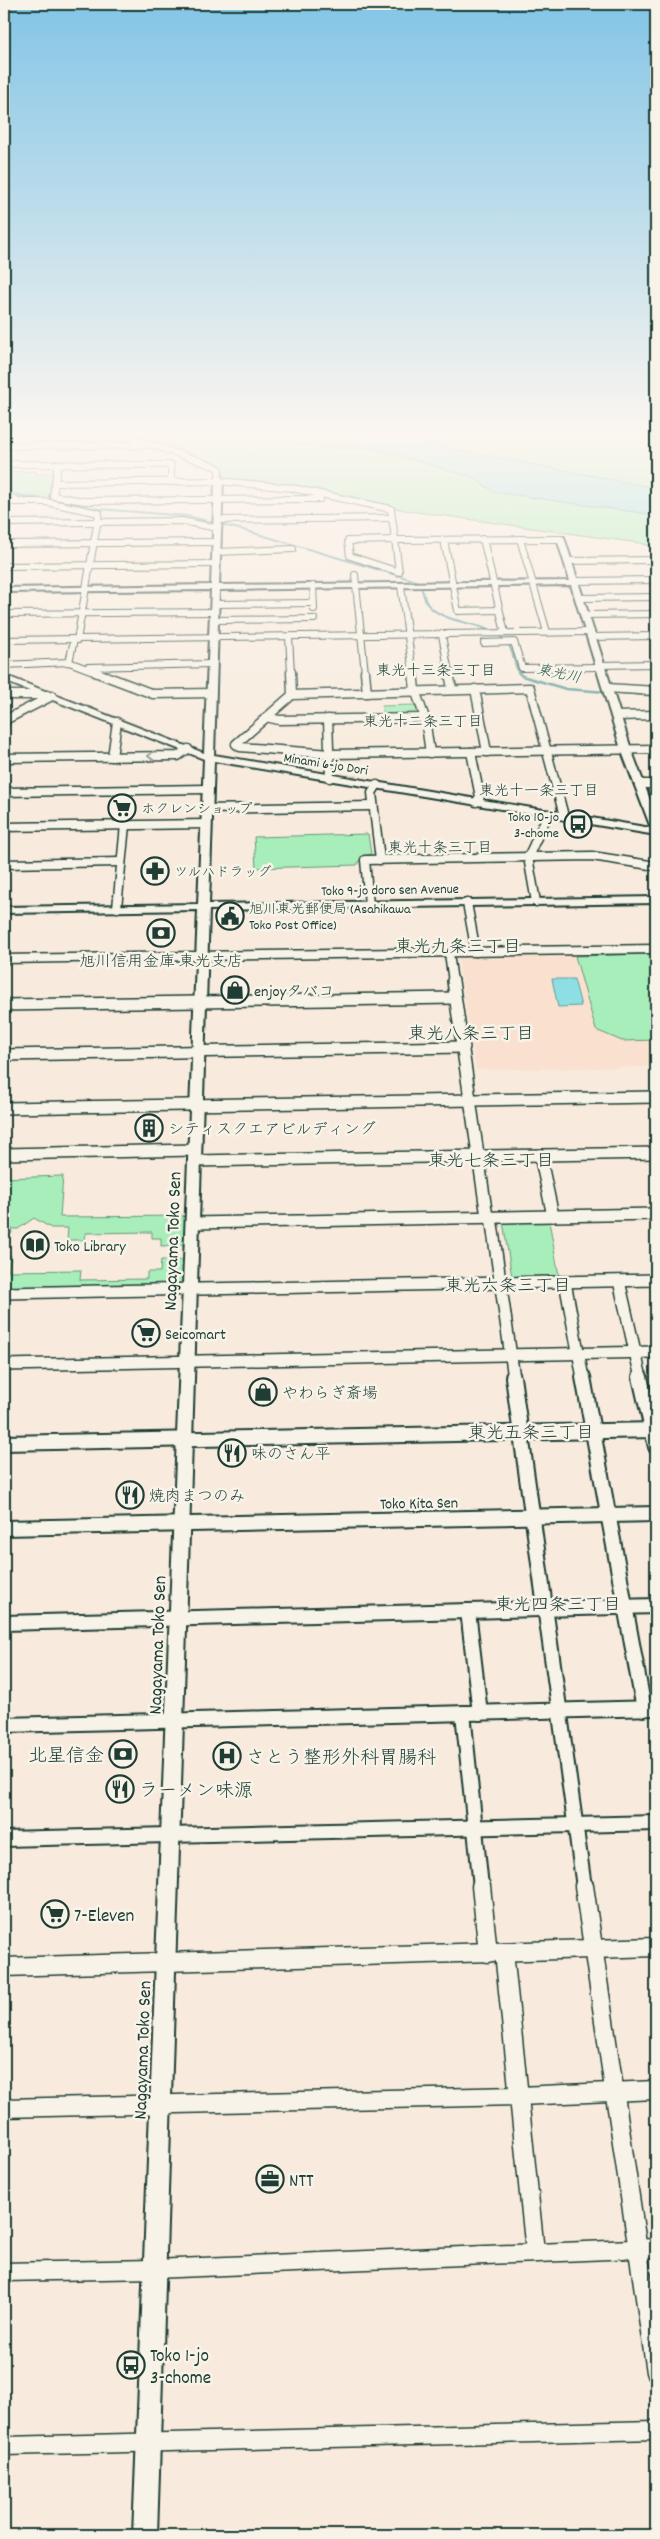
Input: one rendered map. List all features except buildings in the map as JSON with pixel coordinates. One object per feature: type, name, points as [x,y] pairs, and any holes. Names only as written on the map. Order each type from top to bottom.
[{"type":"street","points":[[69,662],[82,613],[93,550]]},
{"type":"street","points":[[216,552],[274,550]]},
{"type":"street","points":[[349,550],[350,556],[399,572],[397,550]]},
{"type":"street","points":[[446,550],[458,611],[499,610]]},
{"type":"street","points":[[486,550],[499,610],[501,633]]},
{"type":"street","points":[[523,550],[547,632]]},
{"type":"street","points":[[565,550],[581,598],[626,750],[654,818],[656,831]]},
{"type":"street","name":"Nagayama Toko Sen","points":[[144,2535],[166,1963],[168,1835],[186,1440],[216,552]]},
{"type":"street","points":[[568,561],[656,560]]},
{"type":"street","points":[[4,566],[216,564]]},
{"type":"street","points":[[355,575],[367,693]]},
{"type":"street","points":[[4,590],[405,586],[656,580]]},
{"type":"street","points":[[313,586],[316,636]]},
{"type":"street","points":[[405,586],[407,635],[415,690],[425,718],[430,752]]},
{"type":"street","points":[[581,598],[656,597]]},
{"type":"street","points":[[214,612],[313,603]]},
{"type":"street","points":[[4,614],[214,612],[314,619]]},
{"type":"street","points":[[586,615],[656,614]]},
{"type":"street","points":[[4,640],[547,632],[656,636]]},
{"type":"street","points":[[442,635],[452,689]]},
{"type":"street","points":[[289,637],[292,694]]},
{"type":"street","points":[[484,643],[514,642],[522,668],[656,664]]},
{"type":"street","points":[[4,665],[69,662],[153,694],[211,693]]},
{"type":"street","points":[[82,667],[212,664]]},
{"type":"street","name":"Minami 6-jo Dori","points":[[4,678],[208,757],[656,831]]},
{"type":"street","points":[[564,816],[546,751],[530,688],[292,694],[236,744],[240,747],[330,754],[430,752],[487,752],[546,751],[626,750],[656,749]]},
{"type":"street","points":[[475,689],[487,752]]},
{"type":"street","points":[[608,691],[656,691]]},
{"type":"street","points":[[4,695],[49,695]]},
{"type":"street","points":[[4,725],[5,720],[49,695]]},
{"type":"street","points":[[616,716],[656,715]]},
{"type":"street","points":[[266,717],[279,720],[425,718]]},
{"type":"street","points":[[328,719],[330,778]]},
{"type":"street","points":[[112,757],[117,722]]},
{"type":"street","points":[[4,758],[178,756],[188,749]]},
{"type":"street","points":[[471,752],[480,797],[476,802]]},
{"type":"street","points":[[639,784],[656,784]]},
{"type":"street","points":[[377,785],[372,793],[380,860]]},
{"type":"street","points":[[4,792],[207,789]]},
{"type":"street","points":[[4,827],[124,825],[206,816],[373,806]]},
{"type":"street","points":[[536,902],[528,857],[548,814]]},
{"type":"street","points":[[117,908],[124,825]]},
{"type":"street","points":[[370,905],[365,860],[592,856],[656,866]]},
{"type":"street","points":[[4,864],[121,862]]},
{"type":"street","name":"Toko 9-jo doro sen Avenue","points":[[4,910],[656,900]]},
{"type":"street","points":[[467,903],[476,952]]},
{"type":"street","points":[[4,959],[449,953],[656,948]]},
{"type":"street","points":[[449,953],[464,1047],[478,1156],[500,1283],[522,1432],[593,1948],[656,2372]]},
{"type":"street","points":[[4,1006],[455,998]]},
{"type":"street","points":[[4,1055],[464,1047]]},
{"type":"street","points":[[4,1108],[656,1097]]},
{"type":"street","points":[[4,1154],[655,1156]]},
{"type":"street","points":[[540,1155],[553,1216]]},
{"type":"street","points":[[192,1223],[656,1214]]},
{"type":"street","points":[[4,1293],[656,1280]]},
{"type":"street","points":[[619,1281],[654,1430],[656,1447]]},
{"type":"street","points":[[4,1725],[650,1709],[626,1607],[565,1282]]},
{"type":"street","points":[[4,1365],[656,1352]]},
{"type":"street","points":[[4,1443],[654,1430]]},
{"type":"street","name":"Toko Kita Sen","points":[[4,1528],[656,1514]]},
{"type":"street","points":[[4,1623],[656,1606]]},
{"type":"street","points":[[468,1611],[480,1713]]},
{"type":"street","points":[[463,1713],[475,1828],[518,2096],[535,2252]]},
{"type":"street","points":[[4,1838],[656,1823]]},
{"type":"street","points":[[4,1967],[656,1947]]},
{"type":"street","points":[[4,2108],[518,2096],[656,2090]]},
{"type":"street","points":[[4,2272],[153,2269],[656,2248]]},
{"type":"street","points":[[4,2446],[656,2430]]},
{"type":"shaded area","points":[[656,952],[656,1067],[476,1070],[458,959],[464,956]]},
{"type":"green space","points":[[415,705],[419,715],[384,717],[382,706]]},
{"type":"green space","points":[[368,834],[371,854],[361,858],[357,865],[256,868],[254,837]]},
{"type":"green space","points":[[656,954],[656,1040],[622,1041],[596,1030],[575,956]]},
{"type":"green space","points":[[63,1176],[60,1217],[186,1216],[185,1245],[161,1246],[161,1238],[152,1238],[152,1232],[86,1233],[85,1240],[67,1240],[68,1228],[51,1228],[34,1218],[18,1229],[11,1229],[12,1233],[4,1238],[4,1178]]},
{"type":"green space","points":[[549,1221],[559,1276],[512,1277],[503,1222]]},
{"type":"green space","points":[[4,1251],[11,1256],[8,1271],[81,1270],[80,1280],[147,1279],[147,1272],[160,1272],[161,1260],[184,1260],[183,1288],[4,1288]]},
{"type":"water","points":[[552,979],[574,979],[581,1006],[558,1007]]},
{"type":"waterway","name":"東光川","points":[[313,550],[420,583],[428,605],[436,612],[446,617],[490,630],[500,636],[510,647],[519,673]]},
{"type":"waterway","name":"東光川","points":[[519,673],[522,676],[566,689],[606,692]]},
{"type":"waterway","name":"東光川","points":[[613,692],[656,696]]},
{"type":"place","name":"ホクレンショップ","points":[[122,808]]},
{"type":"place","name":"Toko 10-jo 3-chome","points":[[578,824]]},
{"type":"place","name":"ツルハドラッグ","points":[[155,871]]},
{"type":"place","name":"旭川東光郵便局 (Asahikawa Toko Post Office)","points":[[230,916]]},
{"type":"place","name":"旭川信用金庫 東光支店","points":[[161,933]]},
{"type":"place","name":"enjoyタバコ","points":[[235,990]]},
{"type":"place","name":"シティスクエアビルディング","points":[[149,1128]]},
{"type":"place","name":"Toko Library","points":[[35,1245]]},
{"type":"place","name":"Seicomart","points":[[146,1333]]},
{"type":"place","name":"やわらぎ斎場","points":[[263,1392]]},
{"type":"place","name":"味のさん平","points":[[232,1453]]},
{"type":"place","name":"焼肉まつのみ","points":[[130,1495]]},
{"type":"place","name":"北星信金","points":[[123,1754]]},
{"type":"place","name":"さとう整形外科胃腸科","points":[[227,1756]]},
{"type":"place","name":"ラーメン味源","points":[[120,1789]]},
{"type":"place","name":"7-Eleven","points":[[55,1914]]},
{"type":"place","name":"NTT","points":[[270,2179]]},
{"type":"place","name":"Toko 1-jo 3-chome","points":[[131,2365]]},
{"type":"district","name":"東光十三条三丁目","points":[[436,670]]},
{"type":"district","name":"東光十二条三丁目","points":[[423,721]]},
{"type":"district","name":"東光十一条三丁目","points":[[539,790]]},
{"type":"district","name":"東光十条三丁目","points":[[440,847]]},
{"type":"district","name":"東光九条三丁目","points":[[458,946]]},
{"type":"district","name":"東光八条三丁目","points":[[471,1033]]},
{"type":"district","name":"東光七条三丁目","points":[[491,1160]]},
{"type":"district","name":"東光六条三丁目","points":[[508,1285]]},
{"type":"district","name":"東光五条三丁目","points":[[531,1432]]},
{"type":"district","name":"東光四条三丁目","points":[[558,1604]]}]
